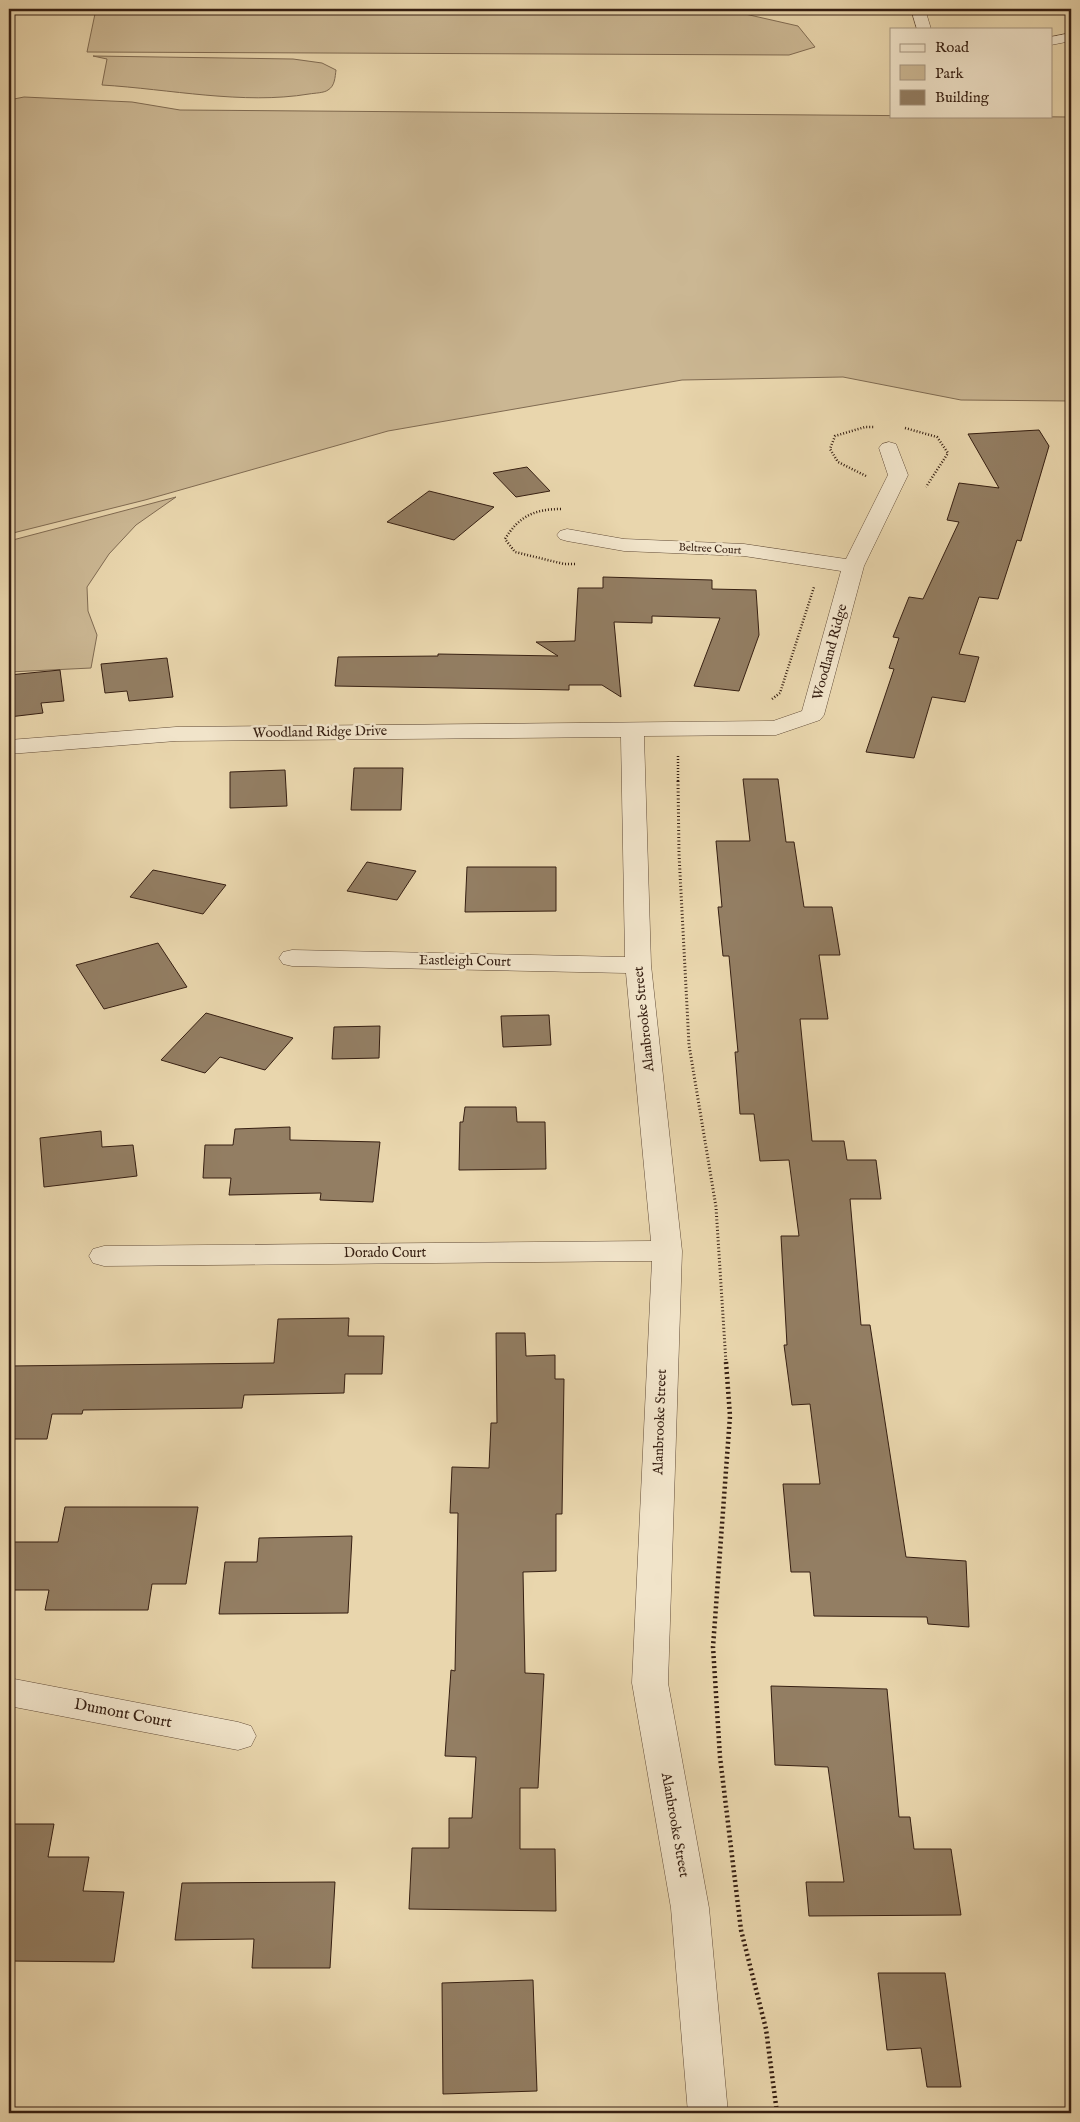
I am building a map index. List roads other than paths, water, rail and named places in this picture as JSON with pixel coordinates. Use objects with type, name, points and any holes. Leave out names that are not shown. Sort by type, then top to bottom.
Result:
[{"type":"street","points":[[918,9],[924,28]]},
{"type":"street","points":[[1052,41],[1071,37]]},
{"type":"street","name":"Woodland Ridge","points":[[632,728],[776,728],[812,715],[854,566],[898,475],[889,448]]},
{"type":"street","name":"Beltree Court","points":[[567,535],[624,545],[744,550],[854,566]]},
{"type":"street","name":"Woodland Ridge Drive","points":[[9,747],[176,734],[632,728]]},
{"type":"street","name":"Alanbrooke Street","points":[[632,728],[638,965],[667,1251],[650,1683],[690,1908],[708,2113]]},
{"type":"street","name":"Eastleigh Court","points":[[292,958],[638,965]]},
{"type":"street","name":"Dorado Court","points":[[104,1256],[667,1251]]},
{"type":"street","name":"Dumont Court","points":[[9,1692],[238,1736]]}]
